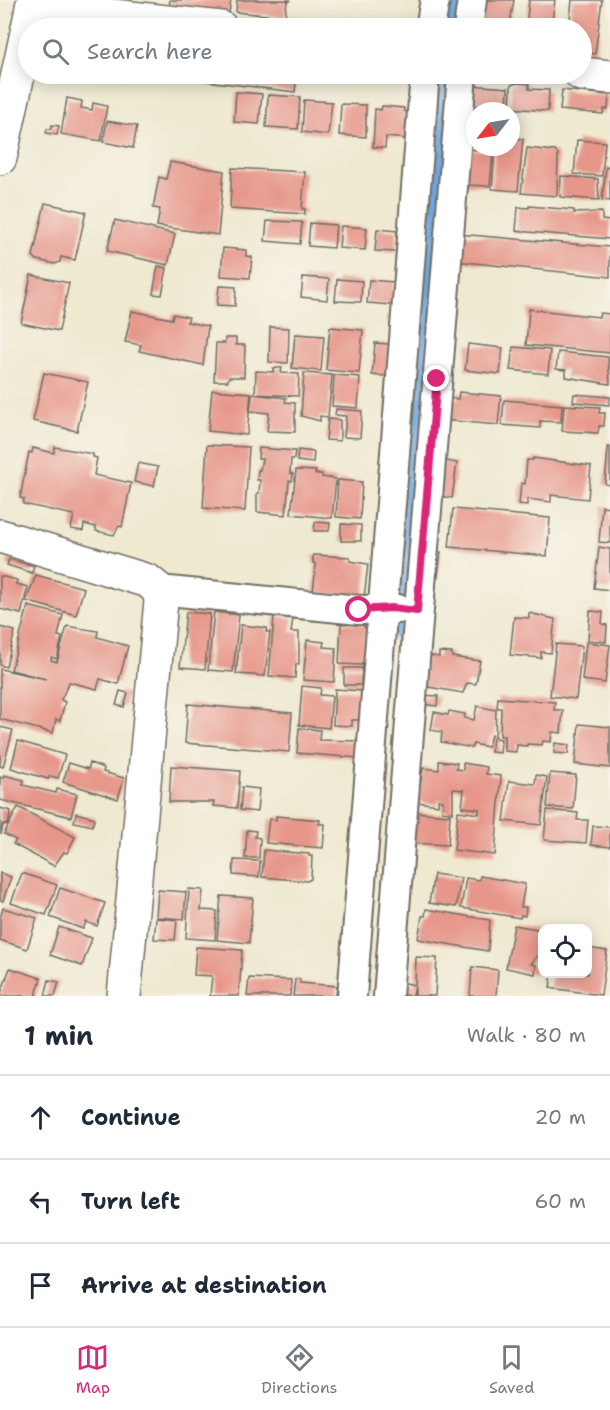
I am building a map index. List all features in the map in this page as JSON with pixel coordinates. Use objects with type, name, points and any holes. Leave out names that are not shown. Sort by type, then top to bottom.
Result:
[{"type":"street","points":[[432,18],[435,0]]},
{"type":"street","points":[[469,18],[472,0]]},
{"type":"street","points":[[33,4],[143,18]]},
{"type":"street","points":[[0,158],[18,74]]},
{"type":"street","points":[[592,75],[610,77]]},
{"type":"street","points":[[388,996],[400,610],[425,84]]},
{"type":"street","points":[[352,996],[400,610],[461,84]]},
{"type":"street","points":[[0,536],[148,581],[159,590],[400,610]]},
{"type":"street","points":[[124,996],[161,601],[159,590]]},
{"type":"building","points":[[170,0],[231,0],[229,13],[169,6]]},
{"type":"building","points":[[237,0],[291,0],[287,2],[285,17],[236,12]]},
{"type":"building","points":[[486,0],[514,0],[511,18],[483,18]]},
{"type":"building","points":[[529,0],[555,0],[552,18],[527,18]]},
{"type":"building","points":[[572,0],[602,0],[595,54],[592,54],[592,18],[570,18]]},
{"type":"building","points":[[229,84],[296,84],[295,92]]},
{"type":"building","points":[[514,84],[529,84],[529,89],[549,90],[548,111],[520,109],[520,102],[510,102],[511,85]]},
{"type":"building","points":[[470,85],[508,88],[507,102],[468,102]]},
{"type":"building","points":[[562,90],[609,95],[608,109],[604,109],[603,114],[560,110]]},
{"type":"building","points":[[236,92],[262,94],[259,124],[234,122]]},
{"type":"building","points":[[268,95],[300,97],[298,129],[266,127]]},
{"type":"building","points":[[67,98],[82,101],[81,108],[92,110],[93,103],[107,106],[101,141],[61,134]]},
{"type":"building","points":[[304,100],[332,102],[328,135],[302,132]]},
{"type":"building","points":[[341,104],[366,105],[366,137],[339,135]]},
{"type":"building","points":[[382,106],[404,108],[404,111],[408,112],[407,139],[386,137],[385,148],[373,147],[375,109],[381,110]]},
{"type":"building","points":[[107,121],[137,126],[133,148],[103,142]]},
{"type":"building","points":[[52,125],[59,126],[57,135],[46,133]]},
{"type":"building","points":[[520,139],[523,139],[518,191],[492,189],[494,156],[520,156]]},
{"type":"building","points":[[577,140],[605,142],[602,176],[574,174]]},
{"type":"building","points":[[527,148],[555,151],[558,154],[557,196],[521,193]]},
{"type":"building","points":[[465,149],[466,156],[493,156],[490,186],[465,185]]},
{"type":"building","points":[[170,162],[224,171],[218,235],[157,226],[160,209],[153,208],[159,177],[166,179]]},
{"type":"building","points":[[606,167],[610,168],[610,201],[602,200]]},
{"type":"building","points":[[232,168],[305,172],[302,209],[305,209],[305,214],[230,209]]},
{"type":"building","points":[[561,176],[598,179],[599,200],[560,197]]},
{"type":"building","points":[[45,203],[86,212],[75,260],[61,257],[60,262],[55,264],[37,260],[33,256]]},
{"type":"building","points":[[529,206],[574,210],[574,213],[602,212],[602,220],[610,221],[610,239],[516,231],[518,207],[529,208]]},
{"type":"building","points":[[115,220],[175,234],[168,265],[107,251]]},
{"type":"building","points":[[267,221],[302,222],[300,244],[265,241]]},
{"type":"building","points":[[310,223],[336,225],[334,248],[308,246]]},
{"type":"building","points":[[341,226],[367,228],[365,250],[339,248]]},
{"type":"building","points":[[377,229],[397,231],[396,252],[375,251]]},
{"type":"building","points":[[458,234],[610,247],[610,277],[455,261]]},
{"type":"building","points":[[223,248],[246,250],[246,256],[252,257],[250,278],[221,276]]},
{"type":"building","points":[[158,266],[167,268],[162,295],[153,294]]},
{"type":"building","points":[[31,275],[69,283],[59,331],[21,323]]},
{"type":"building","points":[[303,277],[329,279],[327,300],[301,297]]},
{"type":"building","points":[[337,279],[362,281],[361,302],[335,301]]},
{"type":"building","points":[[369,280],[394,282],[392,305],[367,303]]},
{"type":"building","points":[[219,286],[236,287],[235,306],[217,305]]},
{"type":"building","points":[[529,309],[599,317],[600,313],[610,314],[610,353],[526,345]]},
{"type":"building","points":[[132,311],[172,319],[173,314],[189,317],[187,322],[208,326],[203,365],[139,351],[141,345],[125,342]]},
{"type":"building","points":[[270,327],[289,328],[288,363],[269,362]]},
{"type":"building","points":[[330,327],[363,330],[359,373],[326,370]]},
{"type":"building","points":[[295,334],[324,336],[321,371],[292,368]]},
{"type":"building","points":[[225,338],[236,338],[236,345],[245,345],[244,377],[229,377],[228,381],[214,381],[216,343],[225,343]]},
{"type":"building","points":[[375,343],[390,344],[387,376],[372,375]]},
{"type":"building","points":[[468,344],[503,348],[500,374],[465,370]]},
{"type":"building","points":[[513,347],[550,350],[548,374],[510,370]]},
{"type":"building","points":[[558,352],[608,357],[610,384],[566,377],[566,370],[556,369]]},
{"type":"building","points":[[273,368],[282,368],[281,373],[299,374],[298,396],[255,394],[256,371],[273,372]]},
{"type":"building","points":[[44,373],[88,382],[77,431],[33,421]]},
{"type":"building","points":[[304,373],[332,375],[328,417],[320,416],[320,421],[301,416]]},
{"type":"building","points":[[334,375],[360,377],[358,408],[332,406]]},
{"type":"building","points":[[212,390],[251,393],[247,435],[208,431]]},
{"type":"building","points":[[459,392],[501,396],[498,425],[442,420],[445,398],[458,399]]},
{"type":"building","points":[[252,394],[286,398],[285,402],[295,403],[295,432],[267,431],[269,413],[250,411]]},
{"type":"building","points":[[574,394],[610,397],[609,405],[573,402]]},
{"type":"building","points":[[504,400],[562,405],[561,422],[540,421],[540,428],[502,425]]},
{"type":"building","points":[[564,405],[600,407],[599,413],[605,413],[604,426],[599,426],[598,433],[562,431]]},
{"type":"building","points":[[336,409],[362,411],[360,438],[344,437],[346,416],[335,415]]},
{"type":"building","points":[[328,419],[340,420],[340,441],[326,440]]},
{"type":"building","points":[[207,445],[249,447],[245,511],[203,508]]},
{"type":"building","points":[[55,447],[93,454],[93,457],[97,458],[94,475],[131,483],[122,527],[119,526],[114,535],[96,531],[96,527],[84,524],[83,531],[71,529],[74,515],[23,504],[24,499],[20,498],[29,452],[32,453],[33,448],[54,453]]},
{"type":"building","points":[[608,447],[610,447],[610,485],[605,484]]},
{"type":"building","points":[[259,448],[295,451],[294,459],[291,459],[290,473],[293,474],[292,481],[289,481],[286,515],[257,512],[260,480],[257,480],[262,459],[258,459]]},
{"type":"building","points":[[298,450],[314,452],[313,463],[297,461]]},
{"type":"building","points":[[533,458],[591,466],[588,499],[551,495],[551,502],[527,499],[527,505],[519,504],[521,483],[525,484],[527,460],[533,460]]},
{"type":"building","points":[[442,460],[457,463],[452,498],[437,496]]},
{"type":"building","points":[[138,463],[158,467],[154,486],[134,482]]},
{"type":"building","points":[[296,470],[316,471],[315,474],[322,474],[322,477],[336,479],[332,518],[291,514]]},
{"type":"building","points":[[338,480],[362,482],[360,519],[336,517]]},
{"type":"building","points":[[602,506],[610,507],[610,543],[599,542]]},
{"type":"building","points":[[453,509],[550,518],[547,556],[449,547]]},
{"type":"building","points":[[315,522],[330,523],[329,531],[314,531]]},
{"type":"building","points":[[341,524],[361,525],[361,541],[341,541]]},
{"type":"building","points":[[599,547],[610,549],[610,590],[594,588]]},
{"type":"building","points":[[433,552],[441,552],[438,577],[430,576]]},
{"type":"building","points":[[313,555],[350,557],[350,561],[368,564],[364,598],[313,592],[316,564],[313,563]]},
{"type":"building","points":[[9,559],[34,566],[32,573],[7,565]]},
{"type":"building","points":[[36,575],[84,588],[76,615],[26,601]]},
{"type":"building","points":[[0,576],[17,580],[16,584],[28,587],[21,614],[0,609]]},
{"type":"building","points":[[28,606],[63,615],[58,636],[62,637],[57,659],[51,657],[51,660],[57,662],[67,626],[98,631],[97,637],[128,646],[118,684],[100,679],[97,689],[69,682],[61,700],[65,702],[60,721],[56,719],[53,733],[0,719],[0,669],[46,679],[11,670]]},
{"type":"building","points":[[590,611],[603,612],[602,624],[607,625],[606,642],[588,640]]},
{"type":"building","points":[[186,612],[210,614],[205,669],[180,667]]},
{"type":"building","points":[[214,612],[239,615],[233,672],[208,670]]},
{"type":"building","points":[[529,613],[555,619],[551,653],[541,652],[541,658],[510,655],[514,617],[529,618]]},
{"type":"building","points":[[274,616],[293,618],[291,632],[299,632],[299,664],[296,664],[295,678],[269,676]]},
{"type":"building","points":[[341,623],[362,624],[367,631],[365,660],[361,665],[339,664]]},
{"type":"building","points":[[241,625],[267,628],[266,632],[270,632],[265,676],[236,674]]},
{"type":"building","points":[[0,627],[15,631],[6,667],[0,665]]},
{"type":"building","points":[[307,640],[324,642],[323,647],[336,648],[334,682],[303,680]]},
{"type":"building","points":[[586,642],[610,645],[605,683],[582,680]]},
{"type":"building","points":[[556,644],[582,646],[576,699],[550,696]]},
{"type":"building","points":[[439,652],[452,653],[452,657],[480,661],[476,684],[467,683],[463,693],[422,686],[426,655],[439,657]]},
{"type":"building","points":[[344,668],[362,668],[361,685],[344,685]]},
{"type":"building","points":[[302,686],[321,688],[320,695],[332,696],[329,728],[299,725]]},
{"type":"building","points":[[335,689],[362,691],[360,720],[352,720],[352,726],[333,725]]},
{"type":"building","points":[[120,691],[128,693],[124,707],[116,705]]},
{"type":"building","points":[[420,695],[438,696],[437,706],[419,704]]},
{"type":"building","points":[[498,698],[555,702],[554,710],[563,710],[561,733],[552,732],[551,742],[543,741],[542,745],[517,745],[516,752],[504,751],[504,736],[500,736],[501,708],[497,708]]},
{"type":"building","points":[[188,704],[292,713],[289,752],[185,743]]},
{"type":"building","points":[[477,706],[496,710],[495,736],[491,735],[488,747],[473,744],[472,748],[441,742],[442,732],[431,730],[434,712],[448,715],[449,711],[465,714],[464,718],[474,720]]},
{"type":"building","points":[[579,724],[610,727],[610,768],[575,764]]},
{"type":"building","points":[[0,727],[13,730],[3,767],[0,766]]},
{"type":"building","points":[[299,728],[320,730],[319,740],[359,741],[358,758],[297,753]]},
{"type":"building","points":[[493,738],[501,739],[500,753],[491,752]]},
{"type":"building","points":[[18,741],[65,755],[58,778],[50,776],[48,779],[11,768]]},
{"type":"building","points":[[555,743],[569,745],[568,754],[554,753]]},
{"type":"building","points":[[439,761],[457,763],[456,769],[463,770],[463,763],[487,767],[486,774],[501,776],[495,855],[454,850],[458,811],[479,814],[479,809],[462,807],[464,790],[453,789],[453,813],[442,811],[443,801],[438,800],[438,805],[417,802],[423,768],[439,770]]},
{"type":"building","points":[[69,763],[88,769],[90,763],[104,768],[103,772],[124,778],[118,799],[63,782]]},
{"type":"building","points":[[171,766],[240,771],[237,808],[213,806],[214,802],[169,802]]},
{"type":"building","points":[[550,773],[576,775],[573,809],[547,807]]},
{"type":"building","points":[[4,775],[24,780],[23,785],[56,793],[57,789],[77,794],[71,817],[0,800],[0,777],[3,778]]},
{"type":"building","points":[[536,775],[547,777],[541,825],[504,821],[509,781],[535,784]]},
{"type":"building","points":[[242,787],[259,789],[257,812],[240,810]]},
{"type":"building","points":[[18,807],[75,837],[67,853],[64,852],[54,866],[13,844],[16,840],[4,834]]},
{"type":"building","points":[[0,808],[11,811],[8,825],[3,824],[1,835]]},
{"type":"building","points":[[547,810],[578,813],[577,820],[588,820],[586,843],[544,840]]},
{"type":"building","points":[[412,812],[450,815],[448,845],[410,843]]},
{"type":"building","points":[[76,813],[95,818],[92,826],[74,822]]},
{"type":"building","points":[[276,816],[320,820],[319,824],[325,824],[323,848],[266,843],[269,819],[276,820]]},
{"type":"building","points":[[593,826],[610,827],[610,847],[591,845]]},
{"type":"building","points":[[247,830],[256,831],[255,837],[260,838],[259,858],[245,858]]},
{"type":"building","points":[[264,850],[309,854],[312,856],[311,879],[307,881],[262,877]]},
{"type":"building","points":[[234,860],[260,861],[259,877],[233,875]]},
{"type":"building","points":[[0,873],[11,877],[3,901],[0,900]]},
{"type":"building","points":[[22,873],[57,885],[46,915],[11,903]]},
{"type":"building","points":[[434,874],[461,878],[456,907],[429,903]]},
{"type":"building","points":[[480,876],[525,884],[521,907],[526,907],[525,916],[521,915],[520,918],[461,908],[466,878],[479,880]]},
{"type":"building","points":[[60,888],[105,903],[97,926],[86,922],[83,929],[50,917]]},
{"type":"building","points":[[189,889],[203,890],[201,910],[217,911],[215,940],[186,938]]},
{"type":"building","points":[[158,890],[186,892],[184,919],[156,917]]},
{"type":"building","points":[[221,896],[253,898],[249,943],[217,940]]},
{"type":"building","points":[[3,908],[37,918],[27,949],[0,940],[0,918]]},
{"type":"building","points":[[426,909],[490,920],[488,951],[418,939],[422,916],[425,916]]},
{"type":"building","points":[[156,918],[177,920],[175,940],[154,939]]},
{"type":"building","points":[[514,925],[538,929],[538,956],[531,964],[536,965],[535,974],[506,968]]},
{"type":"building","points":[[59,927],[92,938],[82,966],[50,955]]},
{"type":"building","points":[[196,947],[242,950],[239,996],[210,996],[212,976],[194,975]]},
{"type":"building","points":[[592,949],[607,951],[601,995],[550,988],[551,978],[592,978]]},
{"type":"building","points":[[416,957],[437,958],[435,996],[415,996]]},
{"type":"building","points":[[472,967],[498,970],[496,996],[470,996]]},
{"type":"building","points":[[10,968],[41,978],[36,996],[0,996]]},
{"type":"building","points":[[249,978],[291,980],[290,996],[247,996]]},
{"type":"building","points":[[295,979],[300,979],[300,983],[337,986],[336,996],[293,996]]},
{"type":"building","points":[[49,980],[59,982],[55,996],[45,996]]},
{"type":"building","points":[[400,982],[415,985],[413,996],[397,994]]},
{"type":"waterway","points":[[452,18],[455,0]]},
{"type":"waterway","points":[[404,631],[408,540],[445,84]]},
{"type":"route","points":[[359,610],[392,608],[417,611],[437,379]]}]
